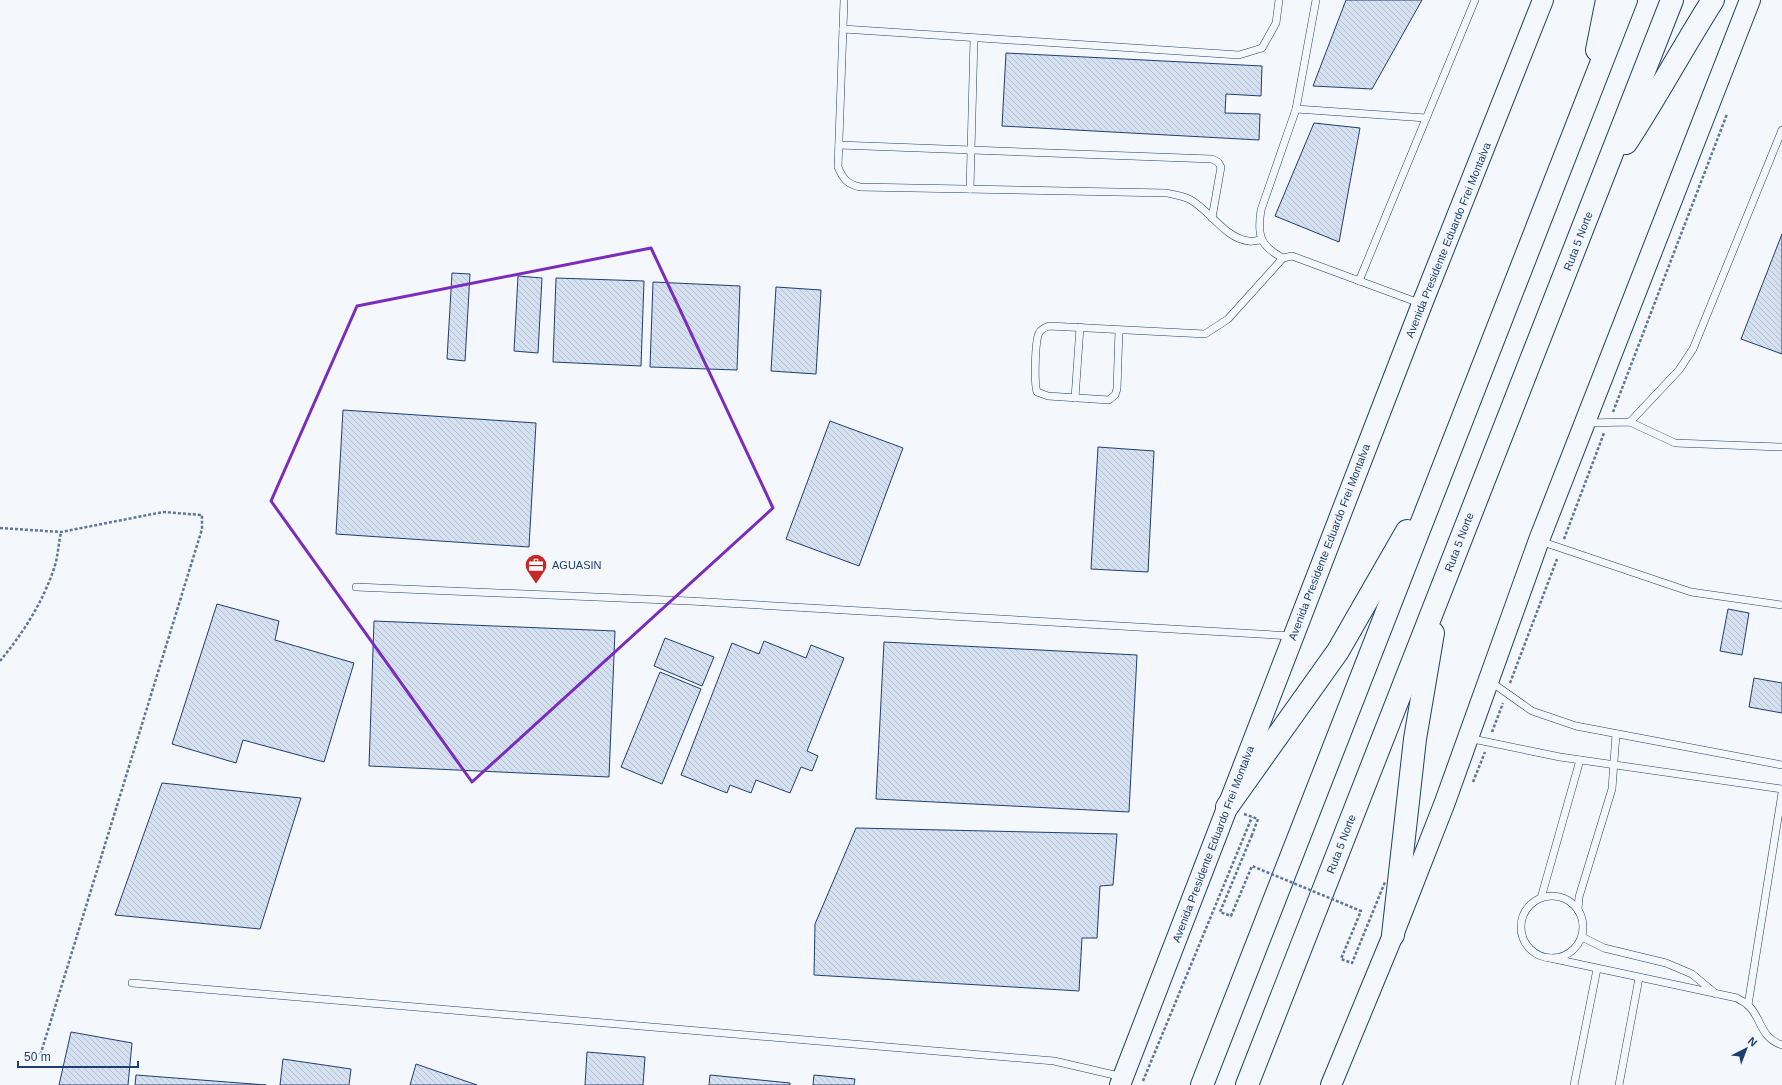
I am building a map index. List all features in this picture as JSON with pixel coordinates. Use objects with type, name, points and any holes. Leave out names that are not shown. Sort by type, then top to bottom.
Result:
[{"type":"highway","points":[[1590,92],[1600,31],[1607,0]]},
{"type":"highway","points":[[1202,1085],[1626,0]]},
{"type":"highway","name":"Ruta 5 Norte","points":[[1247,1085],[1672,0]]},
{"type":"highway","points":[[1603,175],[1642,119],[1689,37],[1713,0]]},
{"type":"highway","points":[[1227,807],[1338,651],[1440,475]]},
{"type":"highway","points":[[1393,935],[1416,739],[1441,588]]},
{"type":"street","name":"Avenida Presidente Eduardo Frei Montalva","points":[[1121,1081],[1292,636],[1422,304],[1544,0]]},
{"type":"street","points":[[1331,1085],[1393,935],[1468,738],[1539,540],[1750,0]]},
{"type":"lane","points":[[844,0],[838,167],[842,178],[851,185],[860,187],[1167,193],[1190,199],[1203,208],[1212,218],[1238,238],[1249,241],[1261,240]]},
{"type":"lane","points":[[844,29],[1239,55],[1262,48],[1276,23],[1279,0]]},
{"type":"lane","points":[[1283,258],[1269,251],[1261,240],[1258,226],[1261,210],[1296,109],[1316,0]]},
{"type":"lane","points":[[1359,281],[1475,0]]},
{"type":"lane","points":[[970,189],[974,38]]},
{"type":"lane","points":[[1296,109],[1426,118]]},
{"type":"lane","points":[[1630,422],[1679,370],[1693,349],[1782,130]]},
{"type":"lane","points":[[839,145],[1212,159],[1218,162],[1220,167],[1212,218]]},
{"type":"lane","points":[[1119,330],[1117,389],[1115,395],[1109,400],[1048,396],[1037,392],[1035,385],[1037,346],[1039,333],[1043,328],[1050,326],[1080,327],[1205,334],[1228,319],[1283,258],[1292,256],[1422,304]]},
{"type":"lane","points":[[1075,398],[1080,327]]},
{"type":"lane","points":[[1584,423],[1630,422],[1675,443],[1782,447]]},
{"type":"lane","points":[[1539,540],[1692,592],[1782,605]]},
{"type":"lane","points":[[356,587],[698,601],[1292,636]]},
{"type":"lane","points":[[1489,681],[1532,712],[1576,726],[1782,765]]},
{"type":"lane","points":[[1578,910],[1579,897],[1612,789],[1616,734]]},
{"type":"lane","points":[[1468,738],[1614,766],[1782,789]]},
{"type":"lane","points":[[1541,898],[1580,760]]},
{"type":"lane","points":[[1748,1005],[1782,793]]},
{"type":"lane","points":[[1550,958],[1563,956],[1575,949],[1582,937],[1583,923],[1578,910],[1568,900],[1555,896],[1541,898],[1530,905],[1522,917],[1521,931],[1526,944],[1536,954],[1550,958],[1597,969],[1737,998],[1748,1005],[1755,1014],[1760,1027],[1767,1035],[1782,1045]]},
{"type":"lane","points":[[1582,937],[1604,948],[1666,963],[1692,974],[1718,995]]},
{"type":"lane","points":[[1574,1085],[1597,969]]},
{"type":"lane","points":[[1618,1085],[1639,978]]},
{"type":"lane","points":[[132,983],[1054,1061],[1121,1081]]},
{"type":"path","points":[[0,528],[61,532],[163,512],[202,515],[202,529],[40,1056]]},
{"type":"path","points":[[0,661],[18,639],[44,593],[56,562],[61,532]]},
{"type":"path","points":[[1227,807],[1258,819],[1220,912],[1231,916],[1252,866],[1361,911],[1341,959],[1352,963],[1385,882]]},
{"type":"path","points":[[1141,1085],[1252,817]]},
{"type":"highlighted area","points":[[651,248],[773,508],[472,782],[271,501],[357,306]]},
{"type":"building","points":[[1346,0],[1422,0],[1372,89],[1313,86]]},
{"type":"building","points":[[1006,53],[1262,66],[1261,96],[1226,94],[1225,113],[1260,114],[1259,140],[1002,126]]},
{"type":"building","points":[[1314,123],[1360,128],[1339,242],[1275,216]]},
{"type":"building","points":[[1782,234],[1782,354],[1741,339]]},
{"type":"building","points":[[452,273],[470,274],[465,361],[447,359]]},
{"type":"building","points":[[518,276],[542,278],[538,353],[514,351]]},
{"type":"building","points":[[556,278],[644,281],[641,366],[553,362]]},
{"type":"building","points":[[653,282],[740,286],[737,370],[650,367]]},
{"type":"building","points":[[776,287],[821,290],[816,374],[771,371]]},
{"type":"building","points":[[343,410],[536,423],[529,547],[336,534]]},
{"type":"building","points":[[830,421],[903,448],[859,566],[786,539]]},
{"type":"building","points":[[1098,447],[1154,451],[1148,572],[1091,569]]},
{"type":"building","points":[[217,604],[279,621],[275,640],[354,663],[324,762],[243,740],[236,763],[172,744]]},
{"type":"building","points":[[1728,609],[1749,613],[1742,655],[1720,651]]},
{"type":"building","points":[[374,621],[615,631],[609,777],[369,766]]},
{"type":"building","points":[[665,638],[714,657],[702,686],[654,666]]},
{"type":"building","points":[[764,641],[806,658],[811,645],[844,658],[807,751],[818,756],[812,771],[801,767],[790,793],[756,780],[751,793],[730,785],[727,793],[681,775],[732,643],[759,654]]},
{"type":"building","points":[[884,642],[1137,655],[1129,812],[876,799]]},
{"type":"building","points":[[660,672],[701,689],[662,784],[621,767]]},
{"type":"building","points":[[1754,678],[1782,683],[1782,713],[1749,707]]},
{"type":"building","points":[[162,783],[301,798],[260,929],[115,915]]},
{"type":"building","points":[[856,828],[1117,834],[1113,885],[1100,886],[1097,938],[1082,938],[1079,991],[814,975],[815,924]]},
{"type":"building","points":[[71,1032],[132,1043],[128,1085],[59,1085]]},
{"type":"building","points":[[587,1052],[645,1057],[643,1085],[585,1085]]},
{"type":"building","points":[[283,1059],[351,1069],[349,1085],[280,1085]]},
{"type":"building","points":[[416,1064],[477,1085],[410,1085]]},
{"type":"building","points":[[136,1075],[266,1085],[135,1085]]},
{"type":"building","points":[[710,1075],[790,1083],[790,1085],[709,1085]]},
{"type":"building","points":[[814,1075],[855,1079],[854,1085],[813,1085]]},
{"type":"place","name":"AGUASIN","points":[[536,584]]}]
